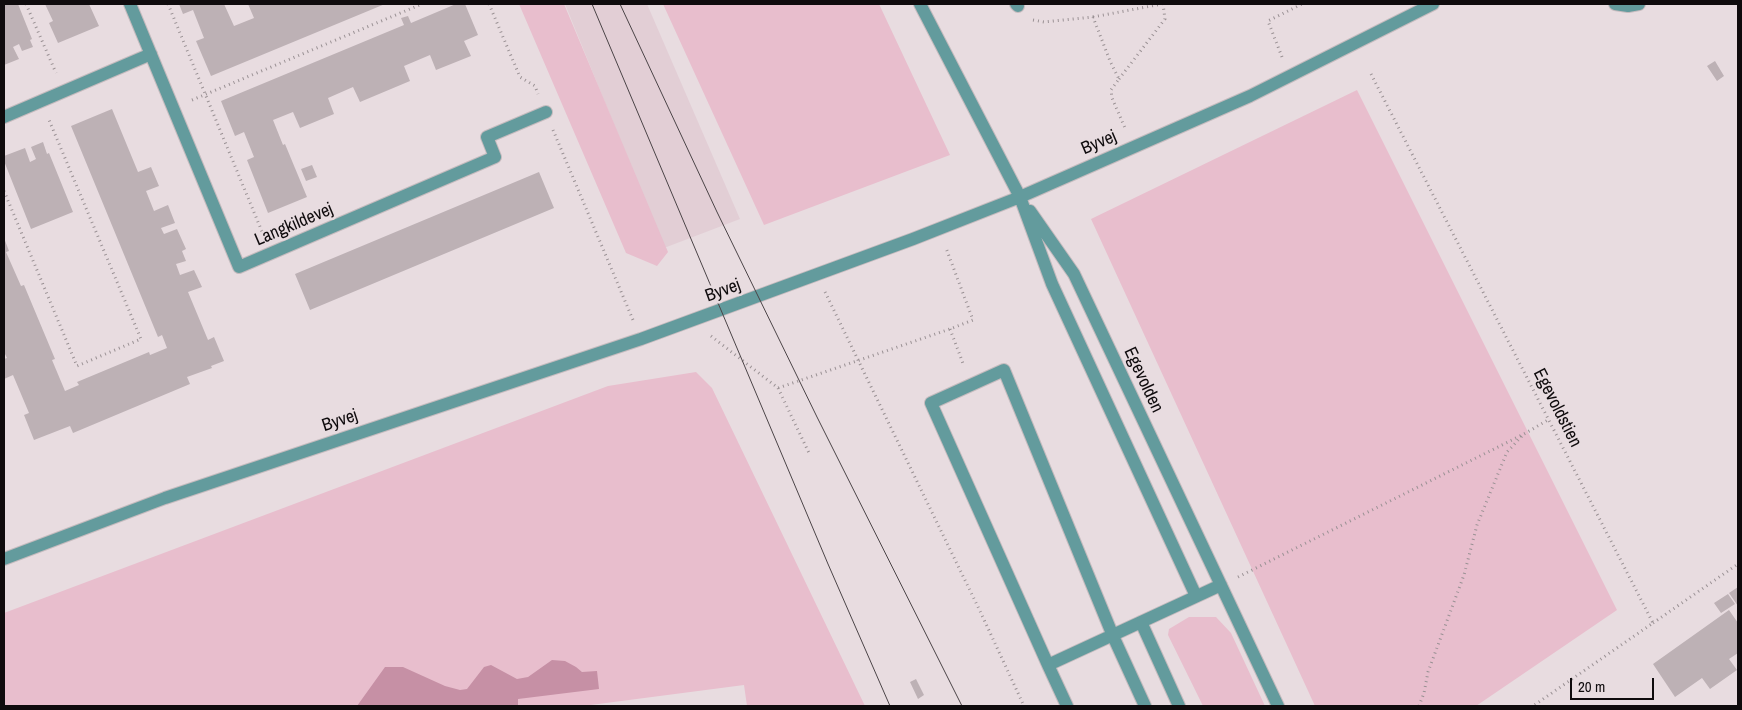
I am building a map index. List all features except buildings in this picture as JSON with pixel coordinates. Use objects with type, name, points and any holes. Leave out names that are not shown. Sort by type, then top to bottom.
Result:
[{"type":"street","name":"Langkildevej","points":[[130,4],[239,267],[495,157],[487,136],[546,112]]},
{"type":"street","name":"Egevolden","points":[[920,4],[1020,197],[1052,284],[1196,596]]},
{"type":"street","name":"Byvej","points":[[4,560],[165,498],[641,339],[817,276],[939,229],[1020,197],[1250,96],[1433,4]]},
{"type":"street","points":[[1615,4],[1628,6],[1639,4]]},
{"type":"street","points":[[4,117],[151,54]]},
{"type":"street","name":"Egevolden","points":[[1020,197],[1074,274],[1278,706]]},
{"type":"street","points":[[1067,706],[931,403],[1004,370],[1113,636],[1145,706]]},
{"type":"street","points":[[1048,665],[1221,585]]},
{"type":"street","points":[[1141,622],[1179,706]]},
{"type":"path","points":[[26,4],[64,92]]},
{"type":"path","points":[[168,4],[271,254]]},
{"type":"path","points":[[173,107],[422,4]]},
{"type":"path","points":[[489,4],[520,77],[535,86],[641,339]]},
{"type":"path","points":[[1017,5],[1024,14],[1034,20],[1044,22],[1093,17],[1163,4],[1165,19],[1111,90],[1112,98],[1133,147]]},
{"type":"path","points":[[1289,76],[1268,21],[1302,4]]},
{"type":"path","points":[[1093,17],[1119,79]]},
{"type":"path","name":"Egevoldstien","points":[[1371,74],[1653,623]]},
{"type":"path","points":[[4,190],[78,366],[141,339],[41,101]]},
{"type":"path","points":[[778,388],[973,320],[939,229]]},
{"type":"path","points":[[817,276],[980,611],[1024,706]]},
{"type":"path","points":[[692,321],[778,388],[810,453]]},
{"type":"path","points":[[950,329],[971,384]]},
{"type":"path","points":[[1221,585],[1524,434],[1548,420]]},
{"type":"path","points":[[1419,706],[1424,693],[1428,672],[1464,575],[1476,525],[1507,452],[1524,434]]},
{"type":"path","points":[[1533,706],[1738,564]]},
{"type":"shaded area","points":[[519,4],[564,4],[668,252],[657,266],[626,253]]},
{"type":"shaded area","points":[[565,4],[647,4],[740,219],[664,248]]},
{"type":"shaded area","points":[[663,4],[879,4],[950,155],[764,225]]},
{"type":"shaded area","points":[[1357,90],[1617,610],[1476,706],[1315,706],[1091,219]]},
{"type":"shaded area","points":[[696,372],[712,388],[865,706],[747,706],[744,685],[583,706],[4,706],[4,613],[608,386]]},
{"type":"shaded area","points":[[1189,617],[1216,617],[1231,633],[1265,706],[1203,706],[1168,635],[1169,629]]},
{"type":"shaded area","points":[[552,660],[565,661],[582,672],[597,671],[599,689],[518,699],[518,706],[357,706],[385,667],[403,667],[445,686],[460,690],[467,689],[484,667],[491,665],[517,679],[528,677]]},
{"type":"tram line","points":[[592,4],[828,564],[890,706]]},
{"type":"tram line","points":[[620,4],[717,212],[962,706]]}]
